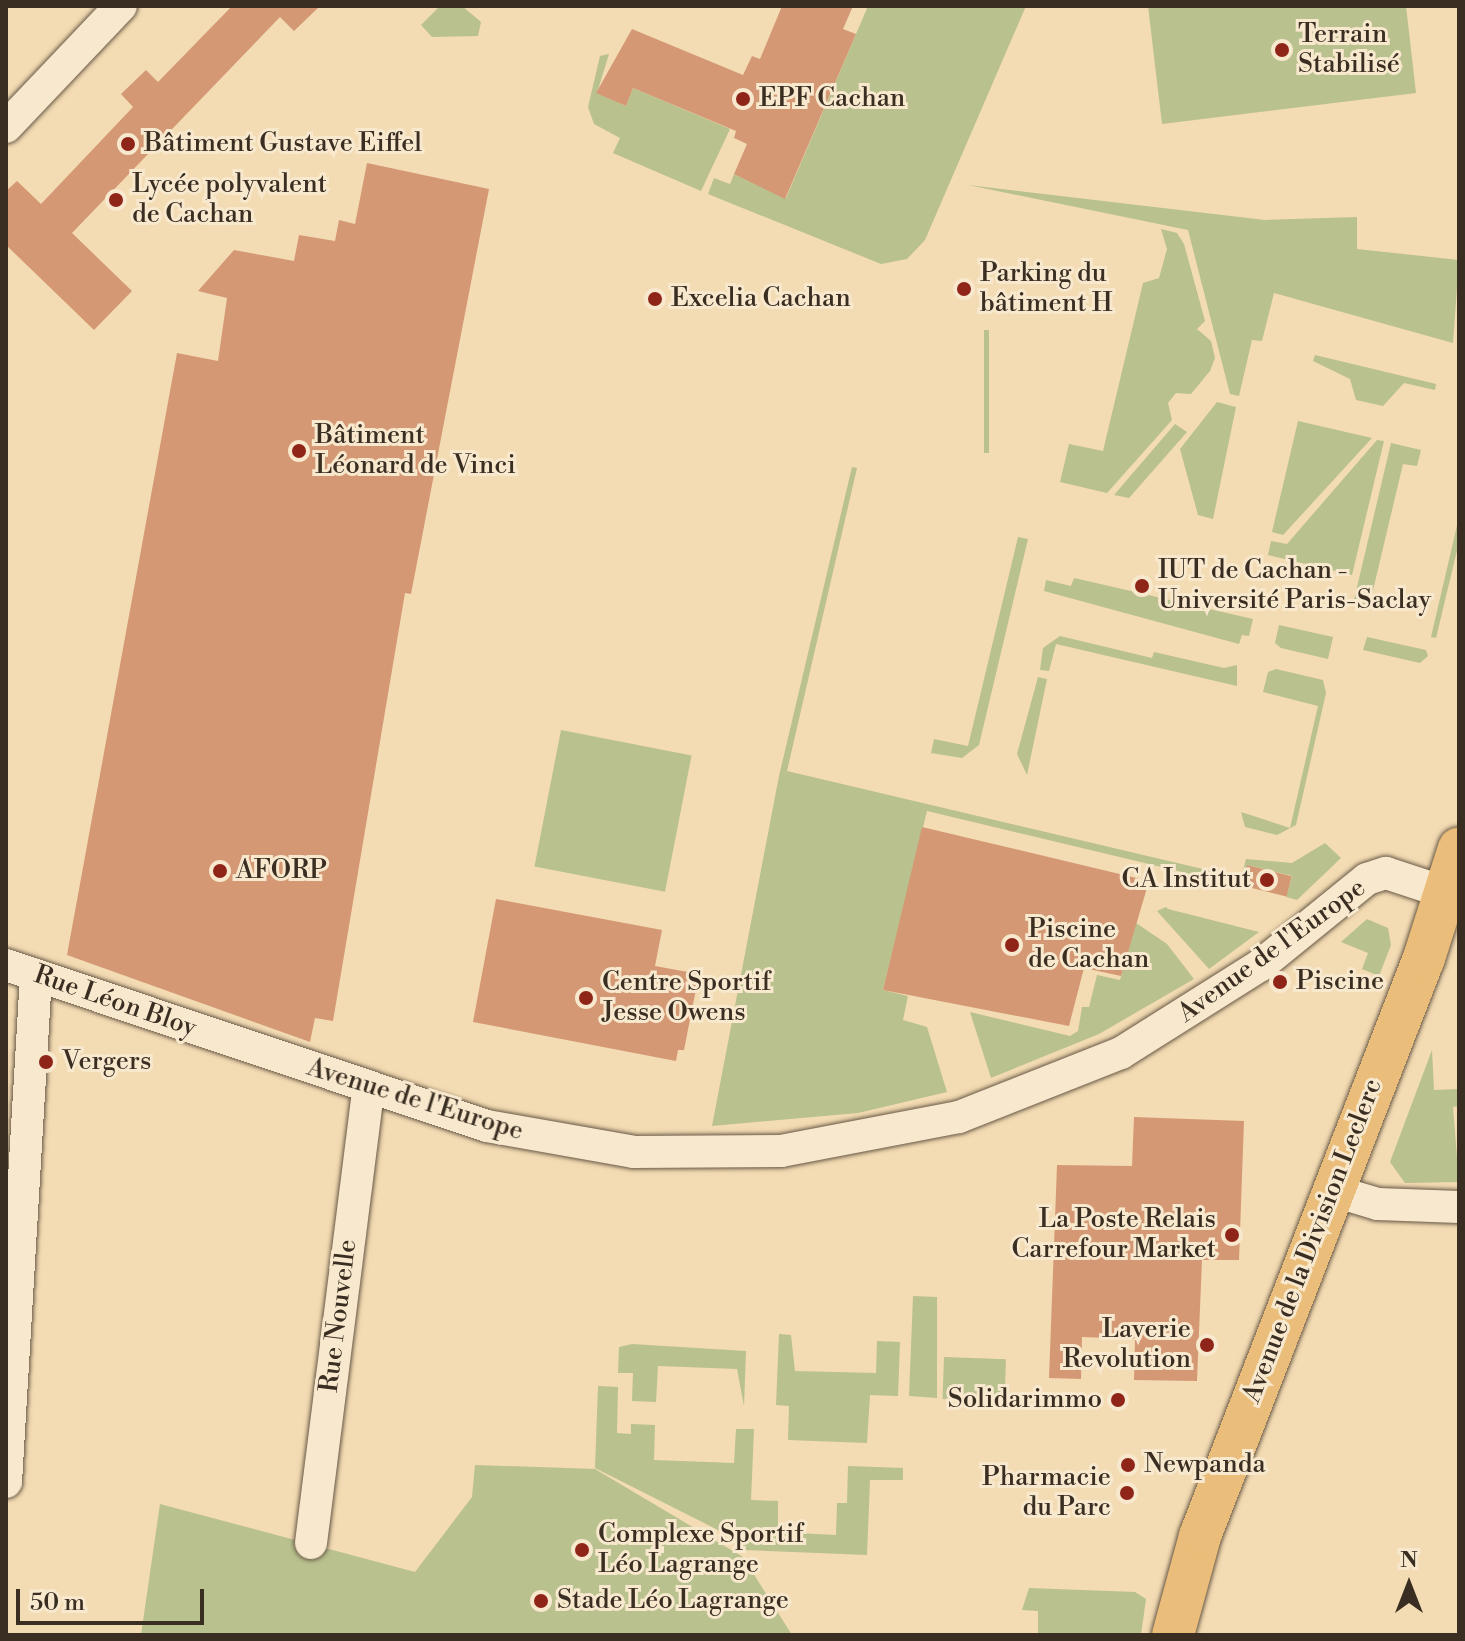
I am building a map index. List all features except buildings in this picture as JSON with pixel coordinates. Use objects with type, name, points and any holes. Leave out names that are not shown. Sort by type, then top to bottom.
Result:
[{"type":"main road","name":"Avenue de la Division Leclerc","points":[[1173,1635],[1200,1536],[1334,1191],[1459,848]]},
{"type":"street","points":[[6,127],[121,6]]},
{"type":"street","name":"Avenue de l'Europe","points":[[224,1039],[487,1126],[622,1151],[711,1155],[852,1141],[959,1117],[1121,1053],[1261,965],[1367,879],[1386,873],[1444,892]]},
{"type":"street","points":[[6,1482],[21,970]]},
{"type":"street","name":"Rue Léon Bloy","points":[[21,970],[224,1039]]},
{"type":"street","name":"Rue Nouvelle","points":[[311,1543],[368,1089]]},
{"type":"street","points":[[1334,1191],[1378,1204],[1459,1207]]},
{"type":"green space","points":[[440,6],[462,6],[481,22],[478,36],[432,37],[421,25]]},
{"type":"green space","points":[[868,6],[1026,6],[925,240],[907,259],[881,264],[708,194],[714,178],[730,184],[734,174],[786,198]]},
{"type":"green space","name":"Terrain Stabilisé","points":[[1148,6],[1406,6],[1416,93],[1162,124]]},
{"type":"green space","points":[[609,54],[597,93],[626,106],[633,88],[730,129],[701,191],[613,153],[620,138],[594,124],[588,107],[600,56]]},
{"type":"green space","points":[[968,185],[1265,220],[1357,217],[1357,249],[1459,260],[1453,343],[1274,293],[1262,341],[1252,340],[1239,396],[1230,394],[1188,230]]},
{"type":"green space","points":[[1161,229],[1177,233],[1184,244],[1205,321],[1197,329],[1211,341],[1215,358],[1210,371],[1191,394],[1176,393],[1168,403],[1172,420],[1107,493],[1060,482],[1069,444],[1103,451],[1143,283],[1159,278],[1167,249]]},
{"type":"green space","points":[[984,330],[989,330],[989,453],[984,453]]},
{"type":"green space","points":[[1315,355],[1436,384],[1435,390],[1404,383],[1383,406],[1356,400],[1350,379],[1313,361]]},
{"type":"green space","points":[[1217,402],[1236,407],[1213,519],[1198,515],[1180,449]]},
{"type":"green space","points":[[1298,421],[1372,438],[1283,535],[1272,532]]},
{"type":"green space","points":[[1175,424],[1187,432],[1129,498],[1114,495]]},
{"type":"green space","points":[[1377,440],[1384,441],[1352,575],[1268,555],[1271,541],[1287,544]]},
{"type":"green space","points":[[1391,443],[1421,450],[1417,466],[1403,464],[1369,607],[1353,604]]},
{"type":"green space","points":[[852,467],[857,468],[787,771],[1241,878],[1246,859],[1292,863],[1325,843],[1341,858],[1297,900],[1286,897],[1292,876],[1247,865],[1241,886],[927,811],[883,990],[908,996],[903,1020],[927,1027],[947,1092],[858,1113],[712,1126],[779,776]]},
{"type":"green space","points":[[1459,517],[1459,542],[1436,638],[1431,637]]},
{"type":"green space","points":[[1018,537],[1028,539],[979,745],[962,758],[931,753],[934,739],[968,746]]},
{"type":"green space","points":[[1074,578],[1253,619],[1249,636],[1242,635],[1239,644],[1044,591],[1046,580],[1071,586]]},
{"type":"green space","points":[[1279,625],[1333,637],[1328,659],[1281,648],[1275,643]]},
{"type":"green space","points":[[1060,636],[1152,658],[1154,652],[1224,668],[1237,665],[1237,686],[1056,644],[1049,671],[1040,670],[1043,648]]},
{"type":"green space","points":[[1367,637],[1426,650],[1428,656],[1420,663],[1363,650]]},
{"type":"green space","points":[[1276,669],[1323,680],[1326,693],[1296,825],[1277,835],[1245,827],[1241,812],[1290,828],[1318,706],[1263,692],[1268,672]]},
{"type":"green space","points":[[1038,677],[1047,679],[1027,775],[1017,754]]},
{"type":"green space","points":[[561,730],[692,755],[665,892],[534,866]]},
{"type":"green space","points":[[1166,907],[1259,932],[1209,969],[1157,911]]},
{"type":"green space","points":[[1367,919],[1388,928],[1391,945],[1379,976],[1362,969],[1368,953],[1341,942]]},
{"type":"green space","points":[[1136,923],[1167,944],[1194,979],[1099,1034],[991,1078],[970,1012],[1070,1036],[1078,1031],[1082,1007],[1089,1007],[1097,975],[1120,980]]},
{"type":"green space","points":[[1432,1050],[1434,1090],[1459,1089],[1459,1106],[1453,1107],[1459,1182],[1405,1183],[1390,1162]]},
{"type":"green space","points":[[913,1296],[937,1297],[937,1398],[909,1396]]},
{"type":"green space","points":[[779,1334],[791,1335],[795,1371],[876,1373],[877,1341],[900,1342],[898,1396],[870,1395],[867,1443],[788,1440],[789,1406],[776,1405]]},
{"type":"green space","points":[[632,1344],[746,1351],[744,1406],[737,1369],[658,1366],[656,1402],[632,1401],[633,1373],[618,1373],[619,1347]]},
{"type":"green space","points":[[944,1357],[1006,1359],[1004,1401],[943,1399]]},
{"type":"green space","points":[[598,1386],[618,1387],[617,1433],[631,1434],[631,1424],[655,1425],[654,1460],[734,1463],[736,1429],[754,1429],[751,1500],[778,1501],[778,1532],[836,1535],[837,1503],[847,1503],[848,1466],[903,1468],[903,1480],[870,1480],[867,1555],[743,1550],[744,1530],[722,1532],[595,1468]]},
{"type":"green space","name":"Complexe Sportif Léo Lagrange","points":[[475,1465],[595,1469],[743,1557],[792,1635],[141,1635],[160,1504],[415,1572],[472,1497]]},
{"type":"green space","points":[[1029,1588],[1135,1592],[1146,1599],[1141,1635],[1038,1635],[1038,1611],[1022,1610]]},
{"type":"place","name":"Terrain Stabilisé","points":[[1282,50]]},
{"type":"place","name":"EPF Cachan","points":[[743,99]]},
{"type":"place","name":"Bâtiment Gustave Eiffel","points":[[128,144]]},
{"type":"place","name":"Lycée polyvalent de Cachan","points":[[116,200]]},
{"type":"place","name":"Parking du bâtiment H","points":[[964,289]]},
{"type":"place","name":"Excelia Cachan","points":[[655,299]]},
{"type":"place","name":"Bâtiment Léonard de Vinci","points":[[299,451]]},
{"type":"place","name":"IUT de Cachan - Université Paris-Saclay","points":[[1142,586]]},
{"type":"place","name":"AFORP","points":[[220,871]]},
{"type":"place","name":"CA Institut","points":[[1267,880]]},
{"type":"place","name":"Piscine de Cachan","points":[[1012,945]]},
{"type":"place","name":"Piscine","points":[[1280,982]]},
{"type":"place","name":"Centre Sportif Jesse Owens","points":[[586,998]]},
{"type":"place","name":"Vergers","points":[[46,1062]]},
{"type":"place","name":"La Poste Relais Carrefour Market","points":[[1232,1235]]},
{"type":"place","name":"Laverie Revolution","points":[[1207,1345]]},
{"type":"place","name":"Solidarimmo","points":[[1118,1400]]},
{"type":"place","name":"Newpanda","points":[[1128,1465]]},
{"type":"place","name":"Pharmacie du Parc","points":[[1127,1493]]},
{"type":"place","name":"Complexe Sportif Léo Lagrange","points":[[582,1550]]},
{"type":"place","name":"Stade Léo Lagrange","points":[[541,1601]]}]
